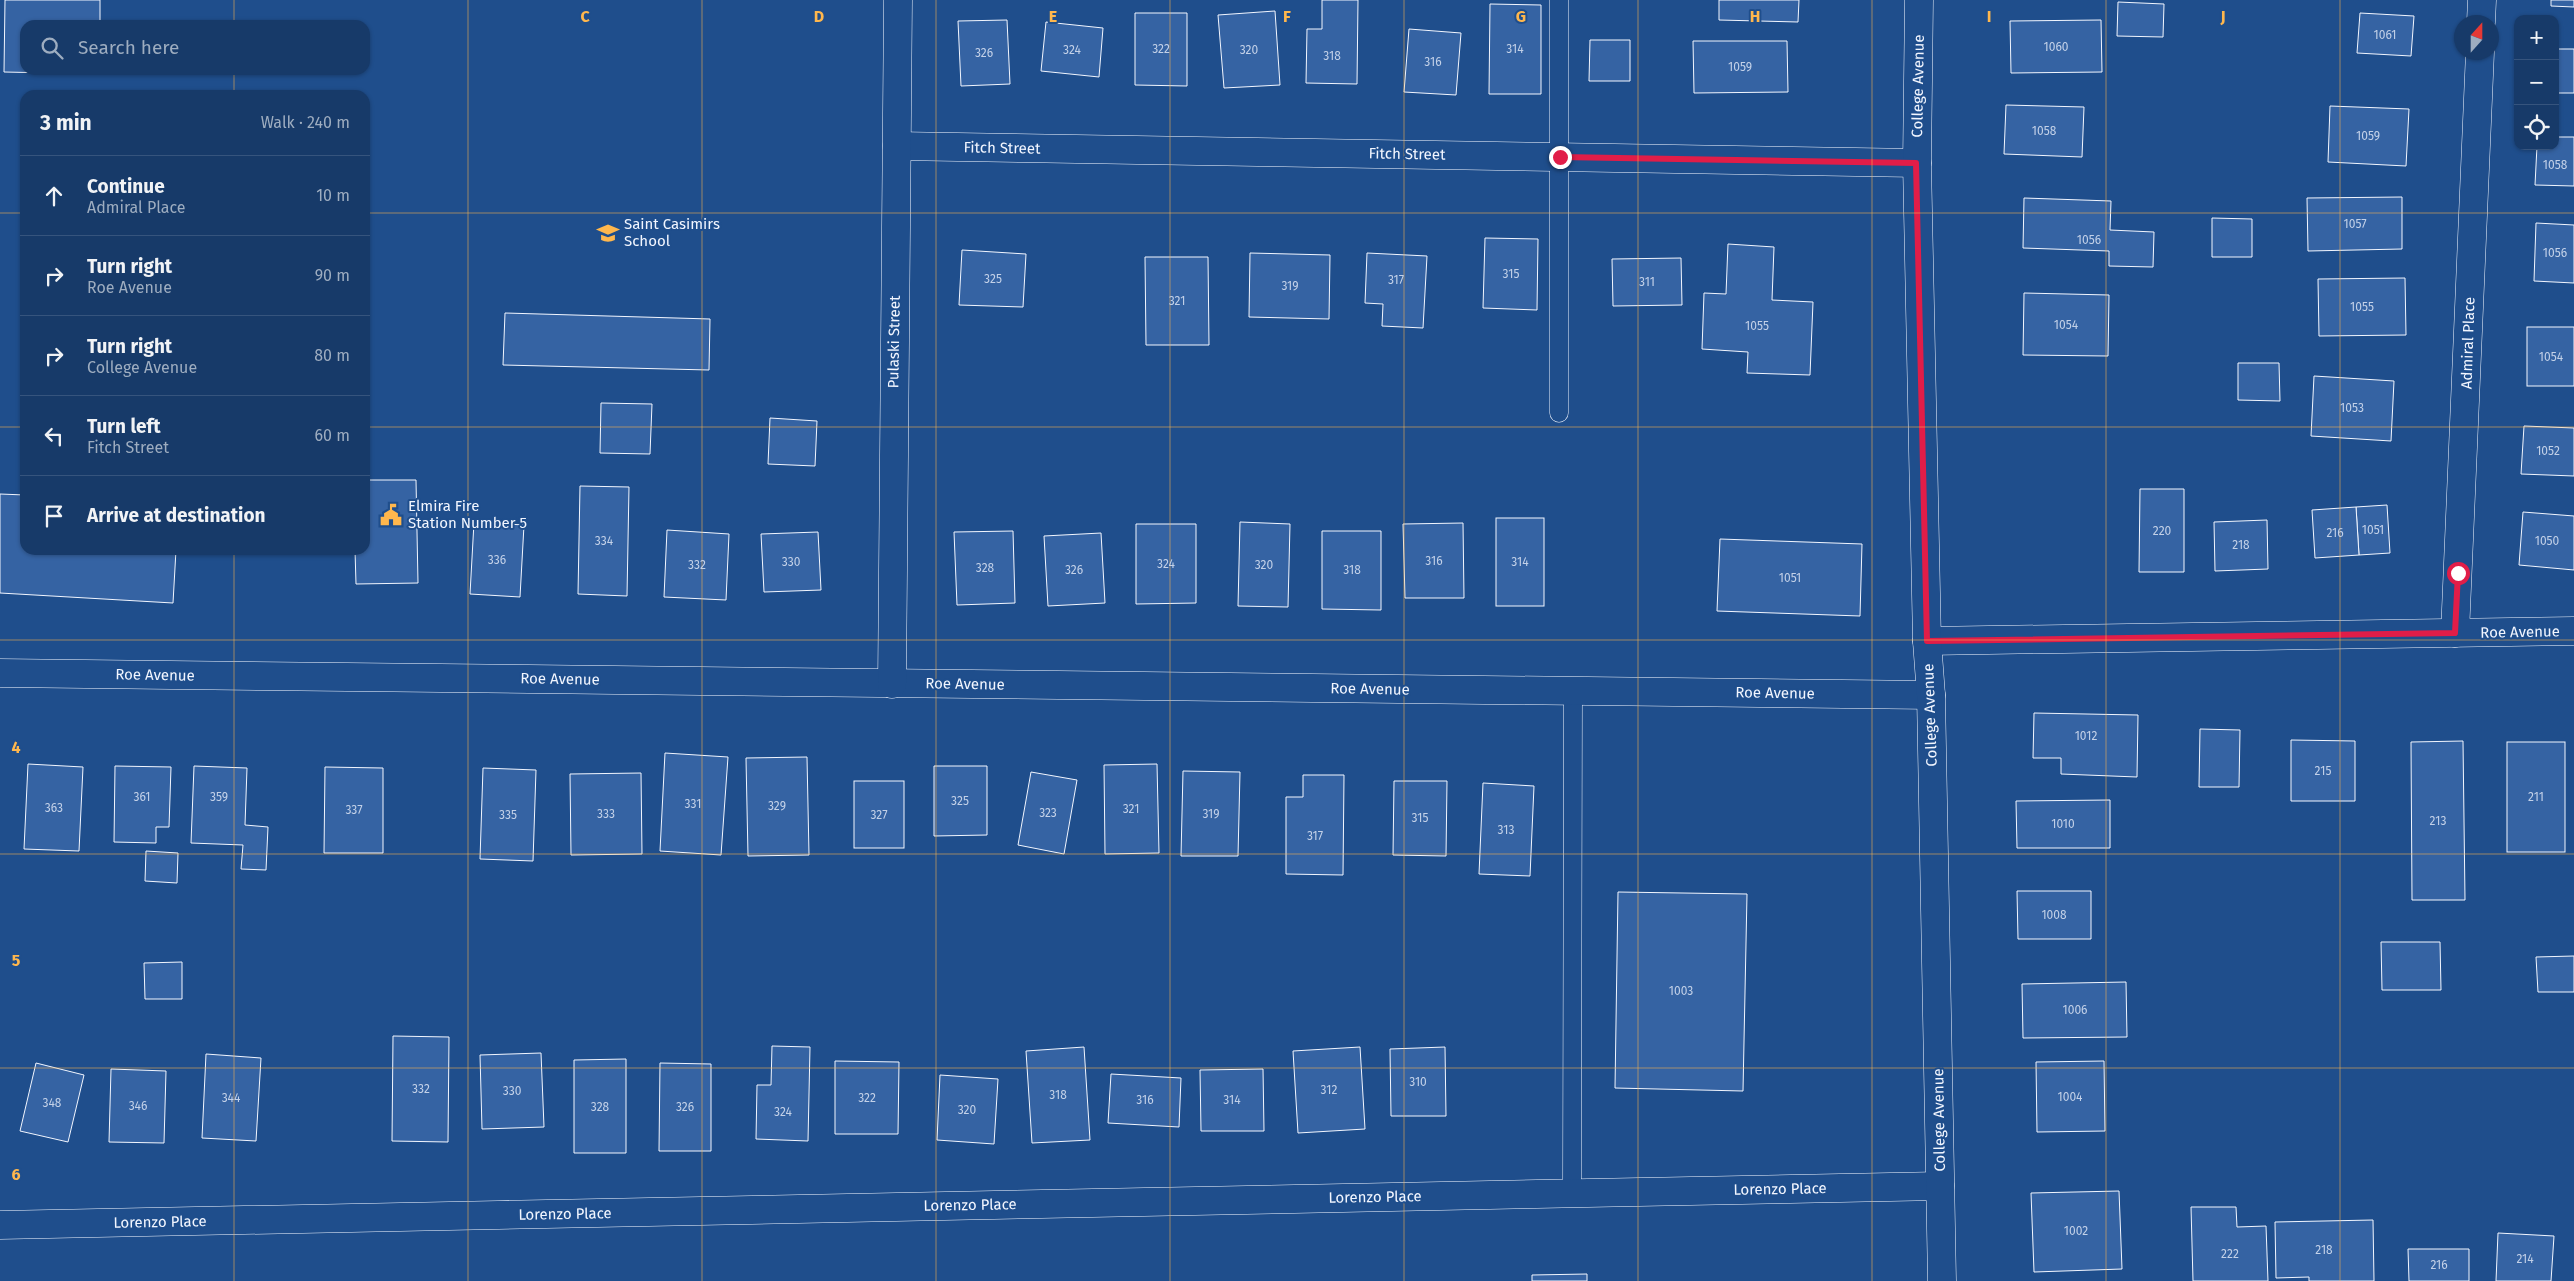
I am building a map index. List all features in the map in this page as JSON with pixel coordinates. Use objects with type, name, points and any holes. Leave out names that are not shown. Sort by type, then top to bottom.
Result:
[{"type":"street","name":"Pulaski Street","points":[[892,684],[898,0]]},
{"type":"street","name":"College Avenue","points":[[1919,0],[1916,163],[1927,641],[1931,695],[1942,1281]]},
{"type":"street","points":[[2482,0],[2482,15]]},
{"type":"street","name":"Admiral Place","points":[[2455,633],[2480,60]]},
{"type":"street","name":"Fitch Street","points":[[897,146],[1916,163]]},
{"type":"street","name":"Roe Avenue","points":[[1927,641],[2574,631]]},
{"type":"street","name":"Roe Avenue","points":[[0,673],[1931,695]]},
{"type":"street","name":"Lorenzo Place","points":[[0,1225],[1940,1186]]},
{"type":"lane","points":[[1559,0],[1559,413]]},
{"type":"lane","points":[[1572,1193],[1573,691]]},
{"type":"building","points":[[5,0],[100,0],[100,20],[20,20],[20,72],[4,72]]},
{"type":"building","points":[[1322,0],[1358,0],[1357,84],[1306,83],[1307,29],[1322,29]]},
{"type":"building","points":[[1719,0],[1799,0],[1798,22],[1719,20]]},
{"type":"building","points":[[2551,0],[2574,0],[2574,7],[2551,6]]},
{"type":"building","points":[[2118,2],[2164,4],[2163,37],[2117,36]]},
{"type":"building","points":[[1490,4],[1541,5],[1541,94],[1489,94]]},
{"type":"building","points":[[1275,11],[1280,85],[1224,88],[1218,15]]},
{"type":"building","points":[[1135,13],[1187,13],[1187,86],[1135,85]]},
{"type":"building","points":[[2360,13],[2414,16],[2411,56],[2357,53]]},
{"type":"building","points":[[1007,20],[1010,84],[961,86],[958,21]]},
{"type":"building","points":[[2101,20],[2102,72],[2011,73],[2010,21]]},
{"type":"building","points":[[1046,22],[1103,28],[1099,77],[1041,71]]},
{"type":"building","points":[[1409,29],[1461,33],[1456,95],[1404,92]]},
{"type":"building","points":[[1590,40],[1630,40],[1630,81],[1589,81]]},
{"type":"building","points":[[1693,41],[1787,41],[1788,92],[1694,93]]},
{"type":"building","points":[[2559,49],[2574,49],[2574,93],[2559,93]]},
{"type":"building","points":[[2006,105],[2084,107],[2082,157],[2004,154]]},
{"type":"building","points":[[2330,106],[2409,109],[2406,166],[2328,162]]},
{"type":"building","points":[[2559,137],[2574,137],[2574,186],[2535,185],[2537,150],[2559,150]]},
{"type":"building","points":[[2402,197],[2402,249],[2308,251],[2307,198]]},
{"type":"building","points":[[2024,198],[2111,201],[2110,230],[2154,232],[2153,267],[2109,266],[2109,251],[2023,248]]},
{"type":"building","points":[[2212,218],[2252,219],[2252,257],[2212,257]]},
{"type":"building","points":[[2536,223],[2574,225],[2574,283],[2534,281]]},
{"type":"building","points":[[1485,238],[1538,239],[1537,310],[1483,308]]},
{"type":"building","points":[[1728,244],[1774,247],[1772,300],[1813,302],[1810,375],[1747,373],[1748,352],[1702,349],[1704,293],[1726,294]]},
{"type":"building","points":[[962,250],[1026,254],[1023,307],[959,305]]},
{"type":"building","points":[[1250,253],[1330,255],[1329,319],[1249,317]]},
{"type":"building","points":[[1367,253],[1427,256],[1423,328],[1382,326],[1383,304],[1365,303]]},
{"type":"building","points":[[1145,257],[1208,257],[1209,345],[1146,345]]},
{"type":"building","points":[[1681,258],[1682,305],[1613,306],[1612,259]]},
{"type":"building","points":[[2405,278],[2406,335],[2319,336],[2318,279]]},
{"type":"building","points":[[2024,293],[2109,295],[2108,356],[2023,355]]},
{"type":"building","points":[[505,313],[710,319],[709,370],[503,365]]},
{"type":"building","points":[[2527,327],[2574,327],[2574,386],[2527,386]]},
{"type":"building","points":[[2238,363],[2279,363],[2280,401],[2238,400]]},
{"type":"building","points":[[2314,376],[2394,381],[2391,441],[2311,436]]},
{"type":"building","points":[[601,403],[652,404],[650,454],[600,453]]},
{"type":"building","points":[[770,418],[817,421],[815,466],[768,464]]},
{"type":"building","points":[[2524,426],[2574,428],[2574,476],[2521,474]]},
{"type":"building","name":"Elmira Fire Station Number 5","points":[[370,480],[416,480],[418,583],[356,584],[355,555],[370,555]]},
{"type":"building","points":[[580,486],[629,487],[627,596],[578,594]]},
{"type":"building","points":[[2140,489],[2184,489],[2184,572],[2139,572]]},
{"type":"building","points":[[0,494],[20,495],[20,555],[176,555],[173,603],[0,593]]},
{"type":"building","points":[[2387,505],[2390,553],[2359,555],[2356,507]]},
{"type":"building","points":[[2356,507],[2359,555],[2315,558],[2312,510]]},
{"type":"building","points":[[2523,512],[2574,516],[2574,570],[2519,565]]},
{"type":"building","points":[[1496,518],[1544,518],[1544,606],[1496,606]]},
{"type":"building","points":[[2267,520],[2268,569],[2215,571],[2214,522]]},
{"type":"building","points":[[474,522],[524,525],[520,597],[470,594]]},
{"type":"building","points":[[1240,522],[1290,524],[1288,607],[1238,606]]},
{"type":"building","points":[[1463,523],[1464,598],[1405,598],[1403,524]]},
{"type":"building","points":[[1136,524],[1196,524],[1196,603],[1136,604]]},
{"type":"building","points":[[667,530],[729,534],[726,600],[664,597]]},
{"type":"building","points":[[1013,531],[1015,603],[957,605],[954,532]]},
{"type":"building","points":[[1322,531],[1381,531],[1381,610],[1322,609]]},
{"type":"building","points":[[818,532],[821,590],[764,592],[761,534]]},
{"type":"building","points":[[1101,533],[1105,603],[1048,606],[1044,536]]},
{"type":"building","points":[[1720,539],[1862,544],[1860,616],[1717,611]]},
{"type":"building","points":[[2034,713],[2138,715],[2137,777],[2061,774],[2061,758],[2033,758]]},
{"type":"building","points":[[2200,729],[2240,730],[2239,787],[2199,787]]},
{"type":"building","points":[[2291,740],[2355,741],[2355,801],[2291,801]]},
{"type":"building","points":[[2463,741],[2465,900],[2412,900],[2411,742]]},
{"type":"building","points":[[2507,742],[2565,742],[2565,852],[2507,852]]},
{"type":"building","points":[[665,753],[728,757],[721,855],[660,851]]},
{"type":"building","points":[[807,757],[809,855],[748,856],[746,758]]},
{"type":"building","points":[[28,764],[83,767],[79,851],[24,849]]},
{"type":"building","points":[[1157,764],[1159,853],[1105,854],[1104,765]]},
{"type":"building","points":[[115,766],[171,767],[169,827],[156,827],[156,843],[114,842]]},
{"type":"building","points":[[194,766],[247,768],[245,825],[268,827],[266,870],[241,869],[243,845],[191,843]]},
{"type":"building","points":[[934,766],[987,766],[987,835],[934,836]]},
{"type":"building","points":[[325,767],[383,768],[383,853],[324,853]]},
{"type":"building","points":[[483,768],[536,770],[533,861],[480,859]]},
{"type":"building","points":[[1183,771],[1240,772],[1238,856],[1181,856]]},
{"type":"building","points":[[1031,772],[1077,780],[1064,854],[1018,845]]},
{"type":"building","points":[[641,773],[642,854],[571,855],[570,774]]},
{"type":"building","points":[[1303,775],[1344,775],[1343,875],[1286,874],[1286,797],[1303,797]]},
{"type":"building","points":[[854,781],[904,781],[904,848],[854,848]]},
{"type":"building","points":[[1394,781],[1447,781],[1446,856],[1393,855]]},
{"type":"building","points":[[1483,783],[1534,786],[1530,876],[1479,874]]},
{"type":"building","points":[[2110,800],[2110,848],[2017,848],[2016,801]]},
{"type":"building","points":[[146,851],[178,853],[177,883],[145,881]]},
{"type":"building","points":[[2017,891],[2091,891],[2091,939],[2018,939]]},
{"type":"building","points":[[1618,892],[1747,894],[1743,1091],[1615,1088]]},
{"type":"building","points":[[2381,942],[2440,942],[2441,990],[2382,990]]},
{"type":"building","points":[[2574,956],[2574,992],[2538,992],[2536,957]]},
{"type":"building","points":[[182,962],[182,999],[145,999],[144,963]]},
{"type":"building","points":[[2126,982],[2127,1037],[2023,1038],[2022,984]]},
{"type":"building","points":[[393,1036],[449,1037],[448,1142],[392,1141]]},
{"type":"building","points":[[772,1046],[810,1047],[808,1141],[756,1139],[757,1085],[771,1085]]},
{"type":"building","points":[[1084,1047],[1090,1140],[1032,1143],[1026,1051]]},
{"type":"building","points":[[1360,1047],[1365,1129],[1298,1133],[1293,1051]]},
{"type":"building","points":[[1445,1047],[1446,1116],[1391,1116],[1390,1049]]},
{"type":"building","points":[[541,1053],[544,1127],[482,1129],[480,1055]]},
{"type":"building","points":[[206,1054],[261,1058],[256,1141],[202,1138]]},
{"type":"building","points":[[626,1059],[626,1153],[574,1153],[574,1060]]},
{"type":"building","points":[[835,1061],[899,1062],[898,1134],[835,1134]]},
{"type":"building","points":[[2104,1061],[2105,1131],[2037,1132],[2036,1062]]},
{"type":"building","points":[[36,1063],[84,1075],[68,1142],[20,1131]]},
{"type":"building","points":[[660,1063],[711,1064],[711,1151],[659,1151]]},
{"type":"building","points":[[111,1069],[166,1071],[164,1143],[109,1142]]},
{"type":"building","points":[[1263,1069],[1264,1131],[1201,1131],[1200,1070]]},
{"type":"building","points":[[1111,1074],[1181,1078],[1179,1127],[1108,1123]]},
{"type":"building","points":[[940,1075],[998,1079],[994,1144],[937,1140]]},
{"type":"building","points":[[2119,1191],[2122,1269],[2034,1272],[2031,1193]]},
{"type":"building","points":[[2191,1207],[2236,1207],[2237,1227],[2266,1226],[2268,1281],[2193,1281]]},
{"type":"building","points":[[2373,1220],[2374,1281],[2309,1281],[2309,1277],[2276,1278],[2275,1222]]},
{"type":"building","points":[[2498,1233],[2554,1236],[2551,1281],[2496,1281]]},
{"type":"building","points":[[2408,1249],[2469,1249],[2469,1281],[2409,1281]]},
{"type":"building","points":[[1587,1274],[1587,1281],[1532,1281],[1532,1275]]},
{"type":"place","name":"Saint Casimirs School","points":[[608,233]]},
{"type":"place","name":"Elmira Fire Station Number 5","points":[[391,515]]},
{"type":"route","points":[[1560,157],[1916,163],[1927,641],[2455,633],[2458,573]]}]
